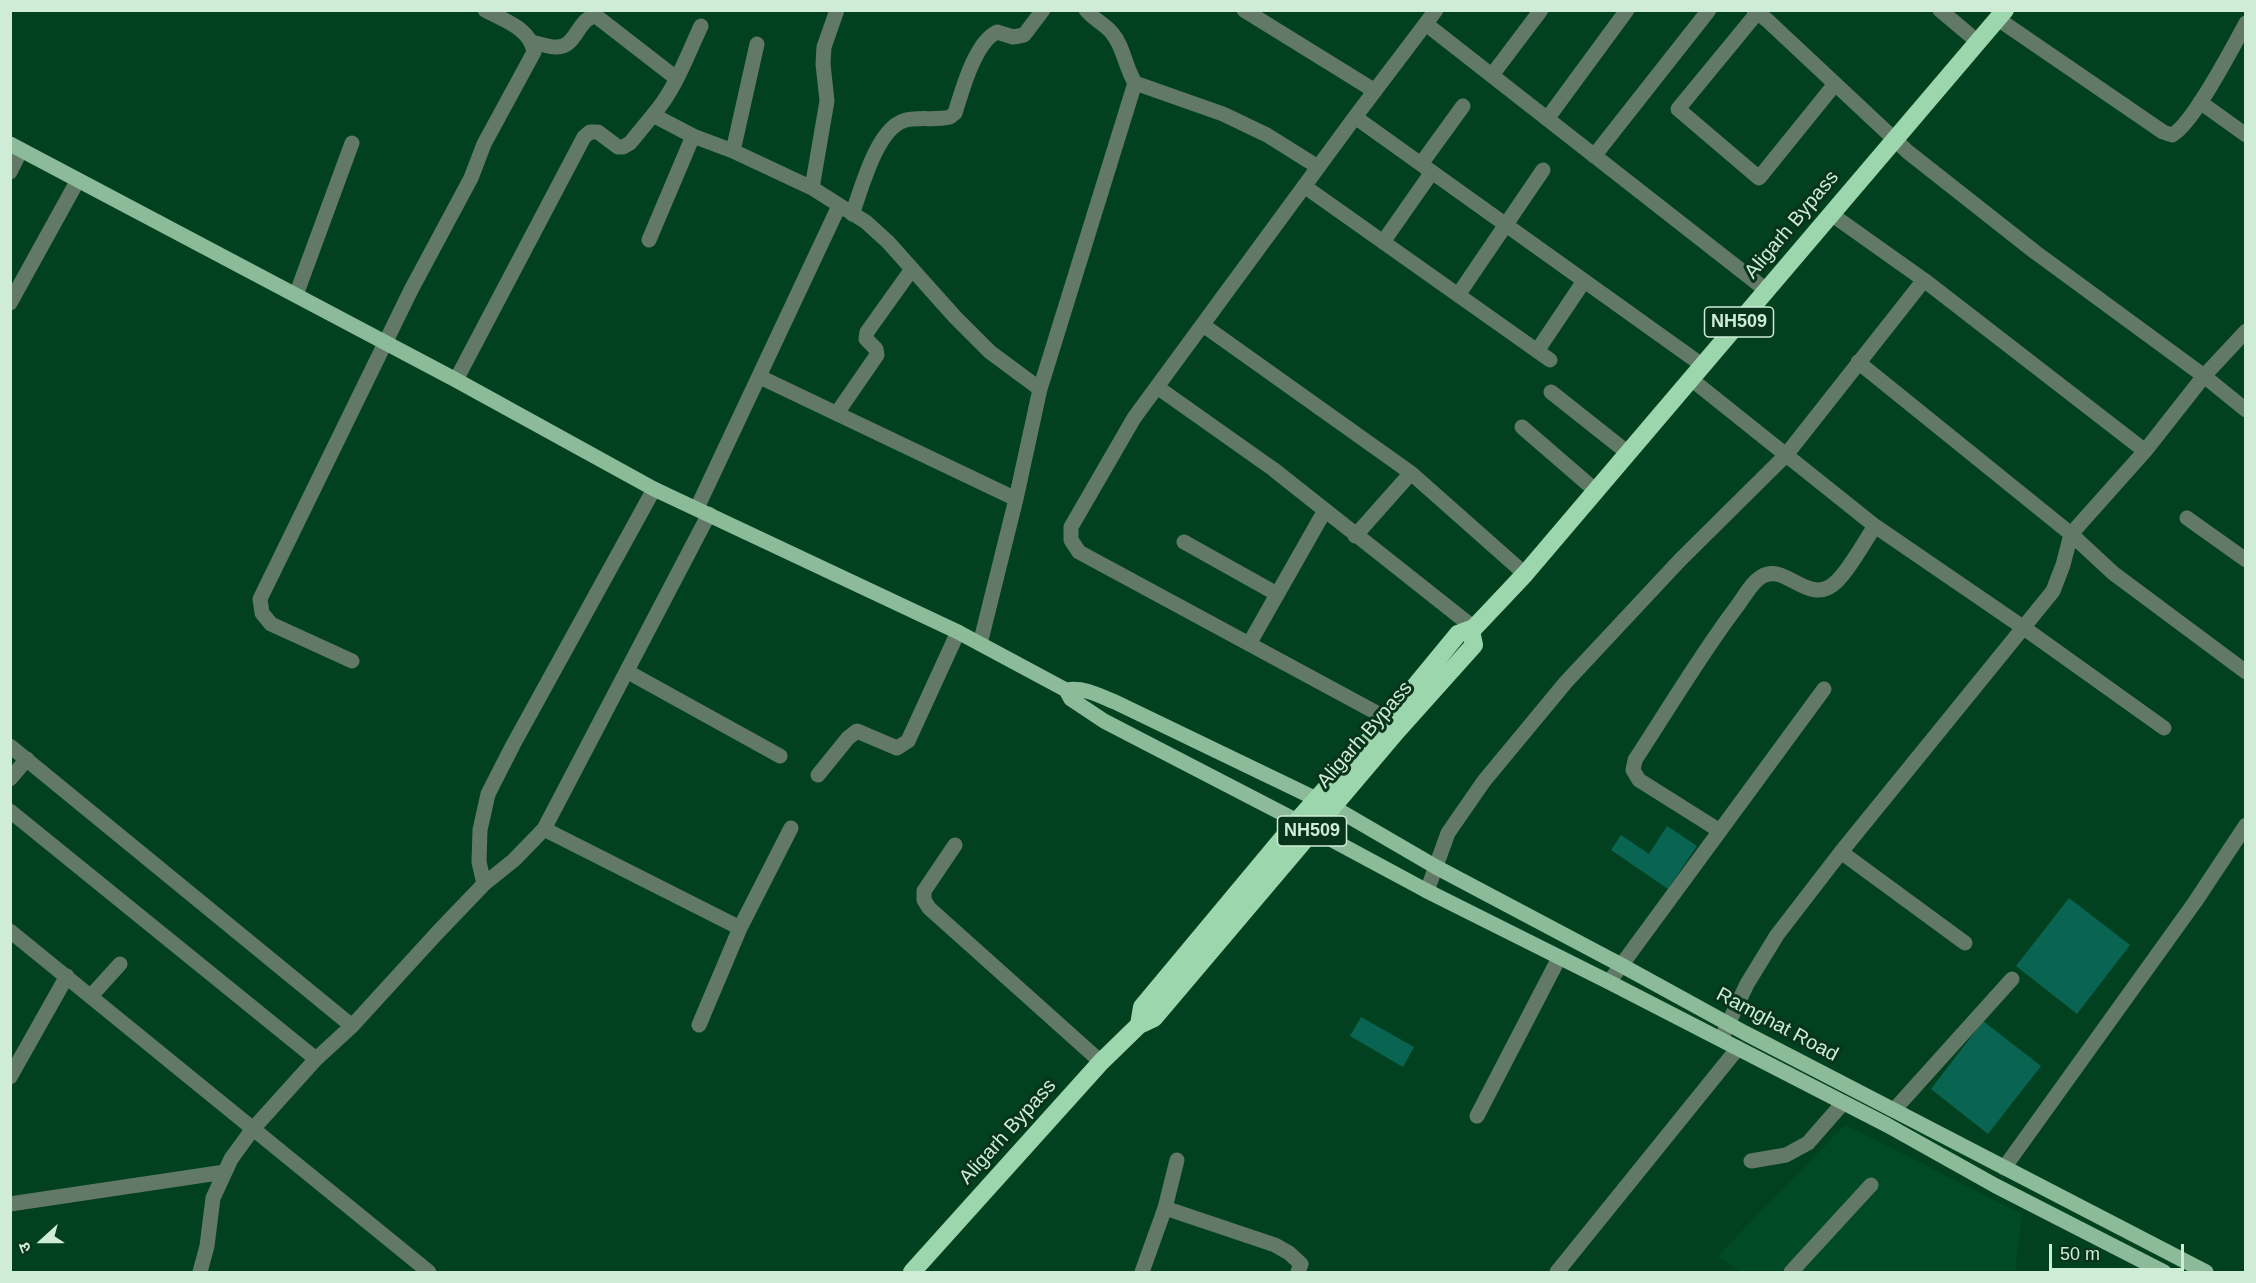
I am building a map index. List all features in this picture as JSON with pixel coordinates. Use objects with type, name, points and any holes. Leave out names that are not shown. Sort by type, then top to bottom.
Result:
[{"type":"highway","name":"Aligarh Bypass","points":[[1325,803],[1388,719],[1458,634],[1472,629],[1525,574],[1628,453],[1699,378],[1766,290],[1837,218],[1894,139],[2001,15]]},
{"type":"highway","name":"Aligarh Bypass","points":[[912,1272],[1101,1062],[1139,1025],[1142,1007],[1325,803],[1473,645],[1472,629]]},
{"type":"main road","points":[[16,147],[456,380],[654,489],[958,633],[1066,690]]},
{"type":"main road","name":"Ramghat Road","points":[[2164,1272],[1738,1048],[1426,891],[1305,825],[1104,721],[1071,699],[1066,690],[1078,688],[1097,694],[1325,803],[1436,867],[1729,1024],[2206,1272]]},
{"type":"street","points":[[352,661],[271,624],[262,613],[260,599],[385,343],[471,178],[484,144],[534,52],[532,42],[526,33],[485,10]]},
{"type":"street","points":[[812,188],[827,101],[823,64],[824,47],[837,10]]},
{"type":"street","points":[[200,1272],[207,1246],[213,1198],[231,1159],[252,1130],[316,1059],[352,1026],[484,884],[514,860],[544,829],[628,672],[703,511],[760,376],[881,140],[890,129],[903,121],[950,117],[955,112],[977,55],[991,35],[997,32],[1013,37],[1024,35],[1043,10]]},
{"type":"street","points":[[980,644],[1016,499],[1040,389],[1135,83],[1112,32],[1086,10]]},
{"type":"street","points":[[1244,10],[1375,91]]},
{"type":"street","points":[[1388,719],[1079,552],[1071,540],[1071,527],[1134,418],[1436,10]]},
{"type":"street","points":[[1492,75],[1541,10]]},
{"type":"street","points":[[1547,119],[1627,10]]},
{"type":"street","points":[[1594,156],[1708,10]]},
{"type":"street","points":[[1940,10],[1978,42]]},
{"type":"street","points":[[1834,84],[1759,178],[1678,109],[1763,14],[1834,84],[1914,156],[2035,252],[2204,375],[2246,410]]},
{"type":"street","points":[[532,42],[555,47],[564,46],[572,40],[590,17],[604,15],[676,78]]},
{"type":"street","points":[[2001,15],[2163,132],[2172,135],[2180,131],[2200,102],[2246,23]]},
{"type":"street","points":[[1426,24],[1766,290]]},
{"type":"street","points":[[456,380],[580,142],[590,132],[598,132],[618,147],[630,143],[660,107],[701,26]]},
{"type":"street","points":[[733,151],[757,44]]},
{"type":"street","points":[[1135,83],[1223,114],[1267,135],[1318,167]]},
{"type":"street","points":[[2200,102],[2246,135]]},
{"type":"street","points":[[1383,242],[1463,106]]},
{"type":"street","points":[[653,115],[693,136],[733,151],[812,188],[845,210],[888,242],[955,317],[990,352],[1040,389]]},
{"type":"street","points":[[1355,117],[1584,281],[1699,378],[1719,402],[1875,526],[2164,728]]},
{"type":"street","points":[[649,240],[693,136]]},
{"type":"street","points":[[296,295],[352,142]]},
{"type":"street","points":[[10,172],[16,147]]},
{"type":"street","points":[[1458,295],[1543,171]]},
{"type":"street","points":[[10,303],[78,180]]},
{"type":"street","points":[[1304,186],[1544,355],[1584,281]]},
{"type":"street","points":[[1837,218],[1924,280],[2145,451]]},
{"type":"street","points":[[837,413],[878,355],[876,349],[866,339],[867,332],[912,269]]},
{"type":"street","points":[[1426,891],[1448,833],[1484,781],[1566,682],[1680,560],[1786,455],[1924,280]]},
{"type":"street","points":[[1203,325],[1411,472],[1525,574]]},
{"type":"street","points":[[1721,1040],[1747,984],[1777,935],[1841,852],[2053,591],[2071,534],[2145,451],[2204,375],[2246,331]]},
{"type":"street","points":[[1858,362],[2071,534],[2113,573],[2246,672]]},
{"type":"street","points":[[760,376],[1016,499]]},
{"type":"street","points":[[1157,387],[1273,469],[1472,629]]},
{"type":"street","points":[[1551,392],[1628,453]]},
{"type":"street","points":[[1522,427],[1596,491]]},
{"type":"street","points":[[1355,536],[1411,472]]},
{"type":"street","points":[[484,884],[479,862],[480,830],[488,794],[654,489]]},
{"type":"street","points":[[1249,644],[1324,512]]},
{"type":"street","points":[[2187,518],[2246,560]]},
{"type":"street","points":[[1720,831],[1639,780],[1633,771],[1635,760],[1724,624],[1760,578],[1770,573],[1778,574],[1812,590],[1826,590],[1837,582],[1875,526]]},
{"type":"street","points":[[1184,542],[1277,594]]},
{"type":"street","points":[[818,775],[848,738],[857,731],[897,748],[908,741],[958,633]]},
{"type":"street","points":[[628,672],[780,756]]},
{"type":"street","points":[[1609,982],[1824,689]]},
{"type":"street","points":[[10,746],[352,1026]]},
{"type":"street","points":[[10,778],[27,759]]},
{"type":"street","points":[[10,811],[316,1059]]},
{"type":"street","points":[[2004,1168],[2175,930],[2246,825]]},
{"type":"street","points":[[699,1025],[741,928],[791,828]]},
{"type":"street","points":[[544,829],[741,928]]},
{"type":"street","points":[[955,845],[924,891],[924,900],[928,908],[1101,1062]]},
{"type":"street","points":[[1841,852],[1965,943]]},
{"type":"street","points":[[10,931],[429,1272]]},
{"type":"street","points":[[1477,1116],[1559,958]]},
{"type":"street","points":[[91,996],[120,964]]},
{"type":"street","points":[[10,1077],[66,976]]},
{"type":"street","points":[[1894,1110],[2012,979]]},
{"type":"street","points":[[1557,1272],[1738,1048]]},
{"type":"street","points":[[1751,1161],[1786,1155],[1808,1143],[1843,1103]]},
{"type":"street","points":[[1142,1272],[1165,1208],[1178,1160]]},
{"type":"street","points":[[10,1204],[225,1172]]},
{"type":"street","points":[[1791,1272],[1871,1185]]},
{"type":"street","points":[[1165,1208],[1275,1245],[1289,1253],[1303,1270]]},
{"type":"shaded area","points":[[1845,1125],[2022,1214],[2015,1272],[1743,1272],[1718,1256]]},
{"type":"building","points":[[1667,826],[1697,846],[1668,889],[1611,850],[1621,835],[1649,854]]},
{"type":"building","points":[[2069,898],[2130,945],[2077,1014],[2016,966]]},
{"type":"building","points":[[1361,1017],[1414,1047],[1403,1067],[1350,1036]]},
{"type":"building","points":[[1983,1021],[2041,1066],[1988,1134],[1931,1089]]}]
